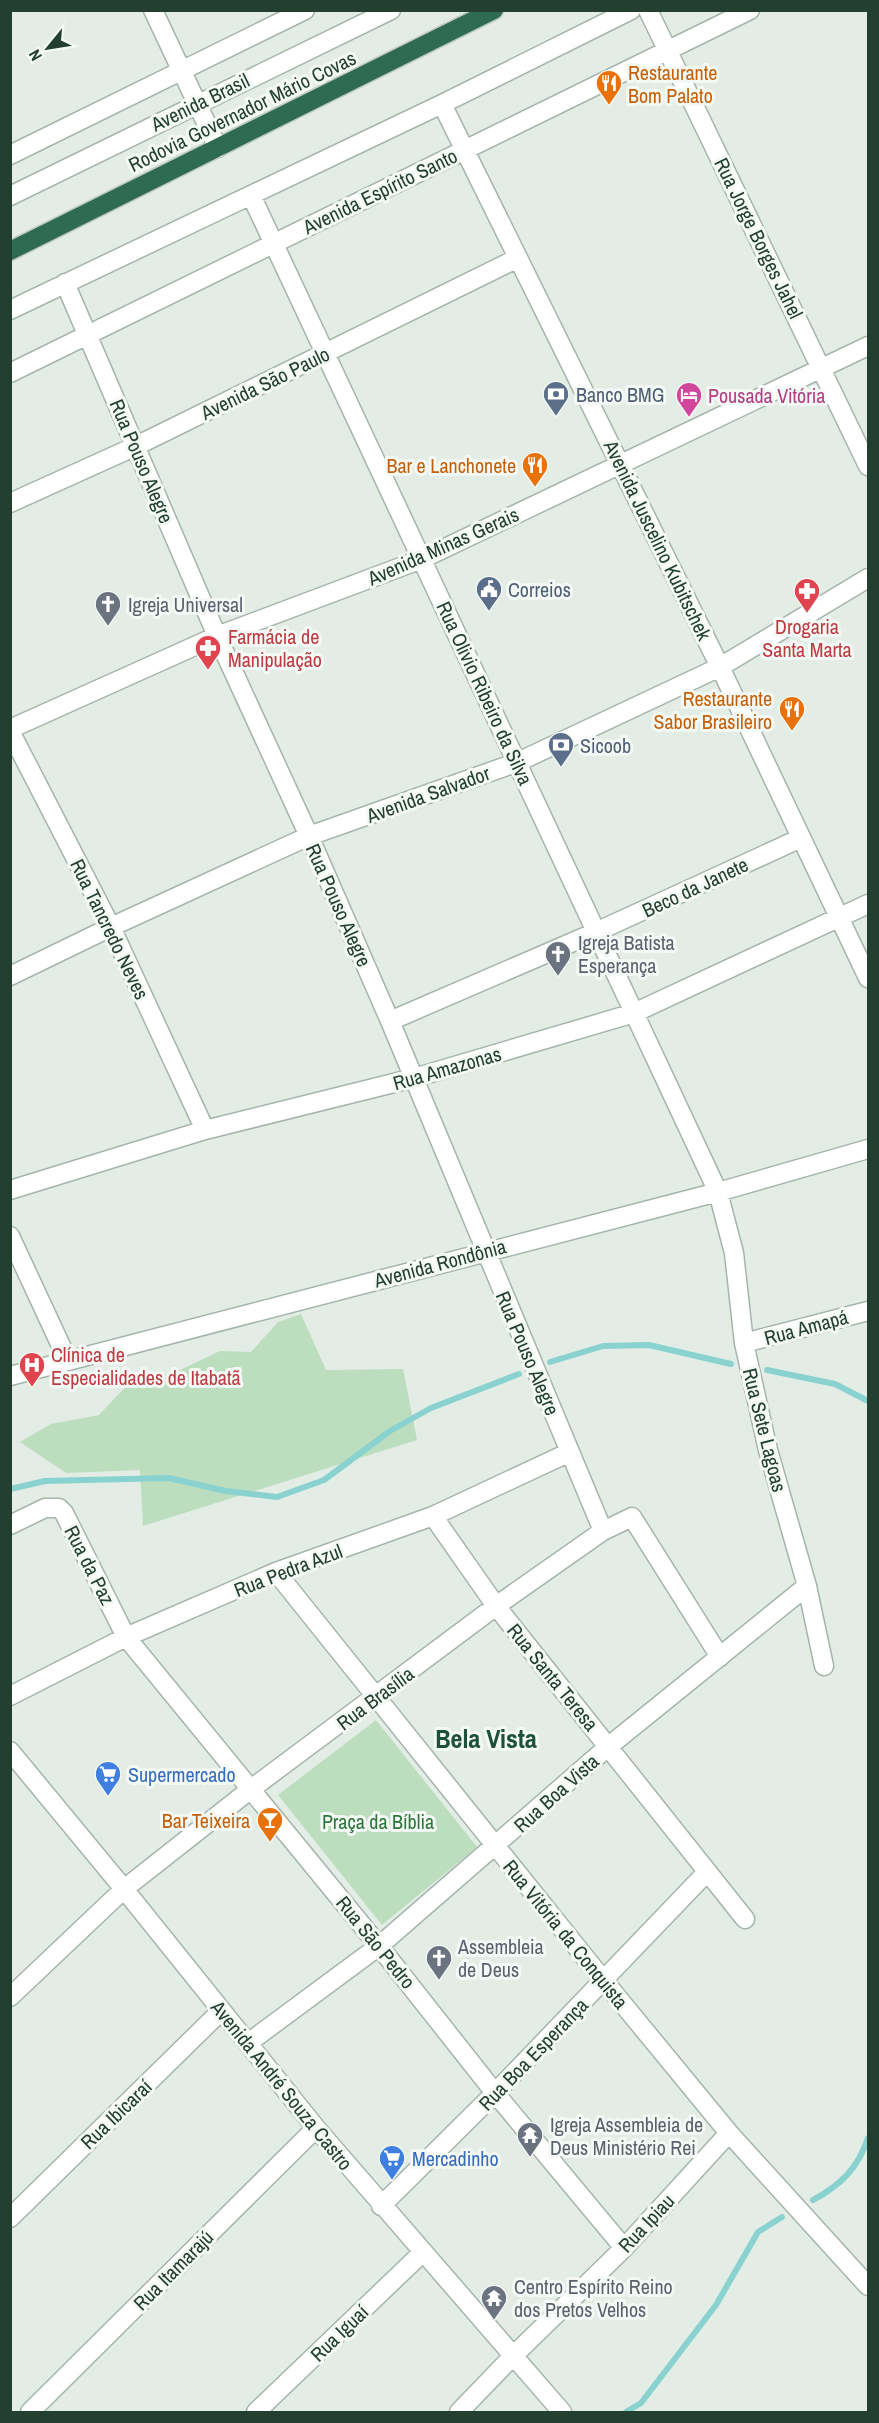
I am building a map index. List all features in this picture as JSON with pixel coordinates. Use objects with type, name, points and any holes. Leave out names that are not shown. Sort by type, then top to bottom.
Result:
[{"type":"highway","name":"Rodovia Governador Mário Covas","points":[[10,250],[494,10]]},
{"type":"street","points":[[153,10],[218,148]]},
{"type":"street","name":"Avenida Brasil","points":[[10,155],[305,10]]},
{"type":"street","name":"Avenida Brasil","points":[[10,196],[391,10]]},
{"type":"street","points":[[10,310],[442,104],[631,10]]},
{"type":"street","name":"Rua Jorge Borges Jahel","points":[[648,10],[868,466]]},
{"type":"street","name":"Avenida Espírito Santo","points":[[10,373],[750,10]]},
{"type":"street","name":"Avenida Juscelino Kubitschek","points":[[442,104],[720,667],[868,978]]},
{"type":"street","name":"Rua Olivio Ribeiro da Silva","points":[[251,195],[718,1192]]},
{"type":"street","name":"Avenida São Paulo","points":[[10,503],[136,447],[518,258]]},
{"type":"street","name":"Rua Pouso Alegre","points":[[65,283],[217,636],[309,836],[390,1021],[603,1531]]},
{"type":"street","name":"Avenida Minas Gerais","points":[[10,730],[217,636],[422,559],[868,346]]},
{"type":"street","name":"Avenida Salvador","points":[[10,976],[309,836],[518,762],[720,667],[868,578]]},
{"type":"street","name":"Rua Tancredo Neves","points":[[10,730],[111,927],[205,1130]]},
{"type":"street","name":"Beco da Janete","points":[[390,1021],[596,932],[801,838]]},
{"type":"street","name":"Rua Amazonas","points":[[10,1190],[205,1130],[414,1078],[634,1013],[868,904]]},
{"type":"street","name":"Avenida Rondônia","points":[[10,1376],[718,1192],[868,1149]]},
{"type":"street","name":"Rua Sete Lagoas","points":[[718,1192],[734,1253],[744,1343],[768,1450],[807,1586],[824,1666]]},
{"type":"street","points":[[10,1236],[68,1361]]},
{"type":"street","name":"Rua Amapá","points":[[744,1343],[868,1311]]},
{"type":"street","name":"Rua Pedra Azul","points":[[10,1696],[126,1637],[276,1572],[433,1516],[570,1452]]},
{"type":"street","name":"Rua da Paz","points":[[10,1525],[45,1508],[59,1508],[64,1513],[126,1637]]},
{"type":"street","name":"Rua Santa Teresa","points":[[433,1516],[496,1606],[745,1919]]},
{"type":"street","name":"Rua Brasília","points":[[10,1998],[124,1889],[251,1789],[496,1606],[603,1531],[632,1517],[720,1657]]},
{"type":"street","name":"Rua Vitória da Conquista","points":[[276,1572],[495,1847],[729,2133],[868,2286]]},
{"type":"street","name":"Rua Boa Vista","points":[[248,2043],[380,1946],[609,1746],[807,1586]]},
{"type":"street","name":"Rua São Pedro","points":[[126,1637],[380,1946],[495,2093],[624,2248]]},
{"type":"street","name":"Avenida André Souza Castro","points":[[12,1757],[124,1889],[381,2206],[562,2412]]},
{"type":"street","name":"Rua Boa Esperança","points":[[381,2206],[495,2093],[707,1872]]},
{"type":"street","name":"Rua Ibicaraí","points":[[10,2218],[221,2011]]},
{"type":"street","name":"Rua Itamarajú","points":[[30,2412],[316,2128]]},
{"type":"street","name":"Rua Ipiau","points":[[459,2412],[624,2248],[729,2133]]},
{"type":"street","name":"Rua Iguaí","points":[[256,2412],[422,2253]]},
{"type":"green space","points":[[301,1314],[326,1370],[403,1369],[417,1440],[143,1526],[140,1470],[66,1473],[20,1442],[51,1424],[99,1415],[130,1382],[176,1372],[220,1351],[251,1352],[278,1322]]},
{"type":"green space","name":"Praça da Bíblia","points":[[376,1720],[477,1847],[382,1925],[278,1795]]},
{"type":"waterway","points":[[550,1362],[603,1346],[649,1345],[731,1364]]},
{"type":"waterway","points":[[767,1370],[835,1384],[868,1401]]},
{"type":"waterway","points":[[10,1489],[45,1481],[169,1478],[226,1491],[277,1497],[324,1480],[390,1431],[431,1408],[519,1374]]},
{"type":"waterway","points":[[813,2200],[847,2175],[854,2167],[868,2138]]},
{"type":"waterway","points":[[626,2412],[641,2403],[716,2305],[758,2232],[782,2217]]},
{"type":"place","name":"Restaurante Bom Palato","points":[[609,106]]},
{"type":"place","name":"Banco BMG","points":[[556,417]]},
{"type":"place","name":"Pousada Vitória","points":[[689,418]]},
{"type":"place","name":"Bar e Lanchonete","points":[[535,488]]},
{"type":"place","name":"Correios","points":[[489,612]]},
{"type":"place","name":"Drogaria Santa Marta","points":[[807,614]]},
{"type":"place","name":"Igreja Universal","points":[[108,627]]},
{"type":"place","name":"Farmácia de Manipulação","points":[[208,671]]},
{"type":"place","name":"Restaurante Sabor Brasileiro","points":[[792,732]]},
{"type":"place","name":"Sicoob","points":[[561,768]]},
{"type":"place","name":"Igreja Batista Esperança","points":[[558,977]]},
{"type":"place","name":"Clínica de Especialidades de Itabatã","points":[[32,1388]]},
{"type":"place","name":"Supermercado","points":[[108,1797]]},
{"type":"place","name":"Bar Teixeira","points":[[270,1843]]},
{"type":"place","name":"Assembleia de Deus","points":[[439,1981]]},
{"type":"place","name":"Igreja Assembleia de Deus Ministério Rei","points":[[530,2158]]},
{"type":"place","name":"Mercadinho","points":[[392,2181]]},
{"type":"place","name":"Centro Espírito Reino dos Pretos Velhos","points":[[494,2321]]},
{"type":"district","name":"Bela Vista","points":[[486,1738]]}]
